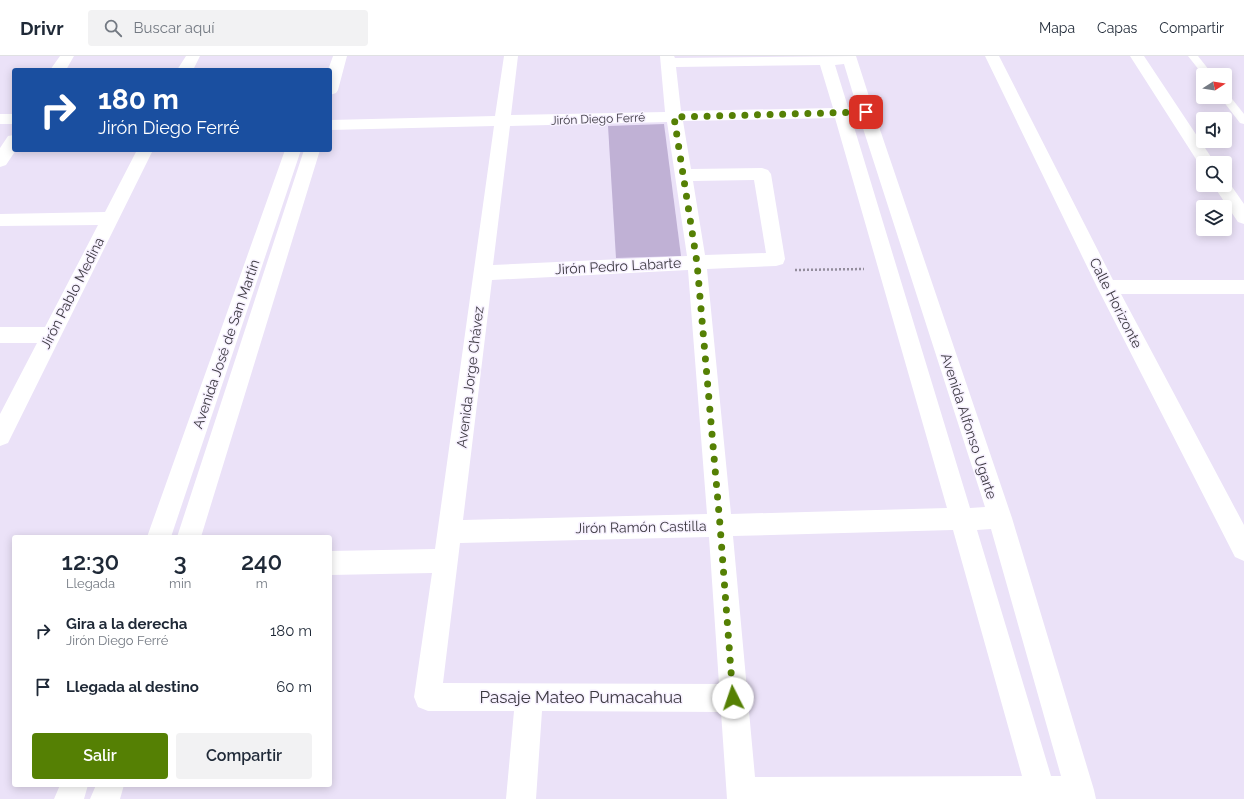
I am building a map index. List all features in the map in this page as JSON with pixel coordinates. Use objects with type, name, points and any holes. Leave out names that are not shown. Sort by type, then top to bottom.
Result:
[{"type":"street","points":[[59,68],[67,56]]},
{"type":"street","points":[[186,68],[192,56]]},
{"type":"street","points":[[332,83],[340,56]]},
{"type":"street","name":"Avenida Jorge Chávez","points":[[428,697],[451,532],[511,56]]},
{"type":"street","name":"Calle Horizonte","points":[[992,56],[1107,287],[1244,549]]},
{"type":"street","points":[[1137,56],[1202,156]]},
{"type":"street","points":[[826,58],[1042,795]]},
{"type":"street","points":[[850,58],[668,60],[674,117],[697,263],[720,525],[741,795],[1080,794]]},
{"type":"street","name":"Avenida Alfonso Ugarte","points":[[850,58],[866,112],[1000,518],[1080,794]]},
{"type":"street","name":"Jirón Diego Ferré","points":[[332,125],[866,112]]},
{"type":"street","points":[[0,119],[12,119]]},
{"type":"street","points":[[0,161],[12,143]]},
{"type":"street","name":"Jirón Pablo Medina","points":[[0,436],[144,152]]},
{"type":"street","name":"Avenida José de San Martín","points":[[160,535],[292,152]]},
{"type":"street","name":"Avenida José de San Martín","points":[[190,535],[311,152]]},
{"type":"street","points":[[683,175],[762,174],[776,259]]},
{"type":"street","points":[[1227,192],[1244,218]]},
{"type":"street","points":[[0,220],[110,218]]},
{"type":"street","name":"Jirón Pedro Labarte","points":[[484,273],[776,259]]},
{"type":"street","points":[[1107,287],[1244,287]]},
{"type":"street","points":[[0,335],[51,335]]},
{"type":"street","name":"Jirón Ramón Castilla","points":[[451,532],[1000,518]]},
{"type":"street","points":[[332,563],[446,561]]},
{"type":"street","name":"Pasaje Mateo Pumacahua","points":[[428,697],[733,698]]},
{"type":"street","points":[[521,799],[529,697]]},
{"type":"street","points":[[69,799],[73,787]]},
{"type":"street","points":[[105,799],[109,787]]},
{"type":"lane","points":[[1193,56],[1202,68]]},
{"type":"lane","points":[[1231,104],[1244,121]]},
{"type":"path","points":[[776,259],[792,270],[889,269]]},
{"type":"shaded area","points":[[664,124],[681,256],[616,258],[608,126]]},
{"type":"route","points":[[733,698],[720,525],[697,263],[674,117],[866,112]]}]
